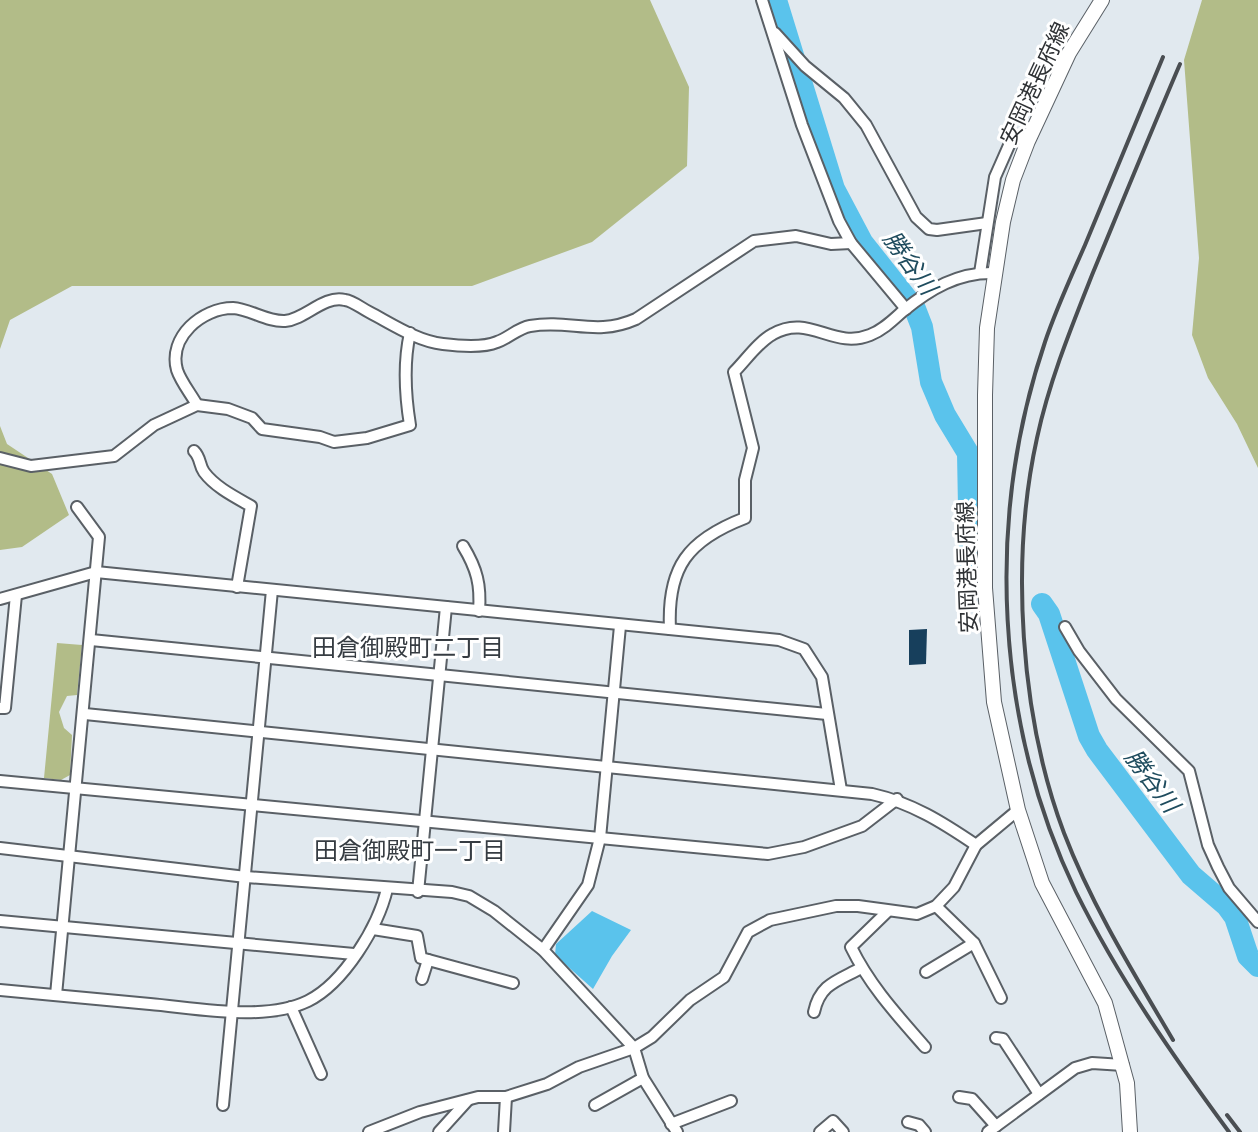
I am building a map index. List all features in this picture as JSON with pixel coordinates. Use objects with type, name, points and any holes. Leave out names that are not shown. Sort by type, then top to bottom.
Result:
[{"type":"main road","name":"安岡港長府線","points":[[1102,0],[1069,53],[1028,141],[1013,180],[987,273],[985,588],[994,702],[1017,810],[1042,883],[1105,1003],[1123,1065],[1130,1132]]},
{"type":"street","points":[[762,0],[828,195],[851,243],[910,306]]},
{"type":"street","points":[[771,28],[805,66],[843,98],[866,125],[916,217],[929,229],[937,230],[987,223]]},
{"type":"street","points":[[670,629],[672,590],[683,560],[704,538],[745,518],[745,480],[753,448],[734,372],[767,338],[778,331],[812,328],[841,340],[860,339],[876,333],[910,306],[951,279],[987,273],[987,223],[995,177],[1014,134],[1028,141]]},
{"type":"street","points":[[197,405],[177,369],[178,352],[183,336],[192,324],[201,315],[217,309],[236,308],[286,321],[325,303],[346,300],[432,342],[465,346],[497,343],[526,326],[561,324],[602,329],[617,328],[636,319],[754,241],[796,236],[831,244],[851,243]]},
{"type":"street","points":[[0,458],[31,466],[114,456],[154,425],[197,405],[228,409],[252,418],[262,429],[320,437],[334,442],[368,438],[410,424],[405,388],[410,333]]},
{"type":"street","points":[[194,451],[200,457],[202,470],[223,490],[250,506],[237,587]]},
{"type":"street","points":[[56,995],[85,714],[99,537],[77,507]]},
{"type":"street","points":[[463,546],[475,565],[481,585],[480,611]]},
{"type":"street","points":[[0,599],[96,572],[620,626],[779,640],[804,649],[822,677],[841,790]]},
{"type":"street","points":[[223,1105],[272,590]]},
{"type":"street","points":[[0,708],[5,708],[16,595]]},
{"type":"street","points":[[418,892],[446,607]]},
{"type":"street","points":[[543,950],[588,885],[600,838],[620,626]]},
{"type":"street","points":[[1065,627],[1079,651],[1116,699],[1189,771],[1205,835],[1218,867],[1229,888],[1258,922]]},
{"type":"street","points":[[91,640],[827,714]]},
{"type":"street","points":[[85,714],[841,790],[897,799],[933,815],[976,845]]},
{"type":"street","points":[[0,781],[768,854],[804,847],[862,826],[897,799]]},
{"type":"street","points":[[369,1132],[420,1112],[468,1100],[506,1097],[547,1083],[579,1067],[634,1048],[652,1037],[690,1000],[724,977],[748,932],[770,920],[836,906],[858,906],[887,912],[917,914],[936,906],[954,887],[976,845],[1017,810]]},
{"type":"street","points":[[0,848],[246,877],[418,892],[452,892],[469,896],[494,911],[543,950],[634,1048],[643,1078],[674,1128],[731,1101]]},
{"type":"street","points":[[0,990],[233,1011],[291,1007],[308,1001],[338,980],[373,929],[387,889]]},
{"type":"street","points":[[936,906],[974,943],[1001,998]]},
{"type":"street","points":[[887,912],[851,947],[861,968],[885,1003],[925,1047]]},
{"type":"street","points":[[0,921],[354,954]]},
{"type":"street","points":[[373,929],[417,936],[421,958],[513,983]]},
{"type":"street","points":[[926,972],[974,943]]},
{"type":"street","points":[[422,979],[428,960]]},
{"type":"street","points":[[814,1012],[817,996],[827,986],[861,968]]},
{"type":"street","points":[[291,1007],[321,1074]]},
{"type":"street","points":[[996,1038],[1003,1039],[1039,1094]]},
{"type":"street","points":[[959,1097],[972,1099],[992,1129],[1076,1068],[1092,1063],[1123,1065]]},
{"type":"street","points":[[595,1105],[643,1078]]},
{"type":"street","points":[[504,1132],[506,1097]]},
{"type":"street","points":[[439,1132],[468,1100]]},
{"type":"street","points":[[820,1132],[833,1121],[843,1132]]},
{"type":"street","points":[[908,1122],[919,1125],[925,1132]]},
{"type":"green space","points":[[0,0],[650,0],[689,87],[687,166],[592,242],[472,286],[72,286],[10,320],[0,349]]},
{"type":"green space","points":[[1202,0],[1258,0],[1258,468],[1237,424],[1208,378],[1192,335],[1199,258],[1184,60]]},
{"type":"green space","points":[[0,426],[7,444],[52,474],[69,515],[22,547],[0,550]]},
{"type":"green space","points":[[57,643],[82,645],[77,695],[67,696],[59,712],[64,728],[72,735],[70,775],[61,780],[44,778]]},
{"type":"water","points":[[592,911],[631,930],[612,956],[593,989],[555,955],[556,944]]},
{"type":"building","points":[[927,629],[926,664],[909,665],[909,630]]},
{"type":"waterway","name":"勝谷川","points":[[776,0],[834,189],[862,242],[915,309],[922,327],[931,382],[945,415],[968,453],[970,561]]},
{"type":"waterway","name":"勝谷川","points":[[1042,604],[1049,614],[1089,736],[1097,750],[1191,875],[1227,906],[1235,917],[1248,956],[1258,966]]},
{"type":"railway","points":[[1163,57],[1054,317],[1026,410],[1013,479],[1007,549],[1008,620],[1015,690],[1029,760],[1049,827],[1076,892],[1092,924],[1147,1015],[1229,1132]]},
{"type":"railway","points":[[1173,1040],[1100,913],[1064,833],[1037,739],[1029,689],[1022,586],[1029,485],[1037,438],[1048,396],[1092,275],[1180,64]]},
{"type":"railway","points":[[1227,1115],[1240,1132]]},
{"type":"district","name":"田倉御殿町二丁目","points":[[408,646]]},
{"type":"district","name":"田倉御殿町一丁目","points":[[410,849]]}]
